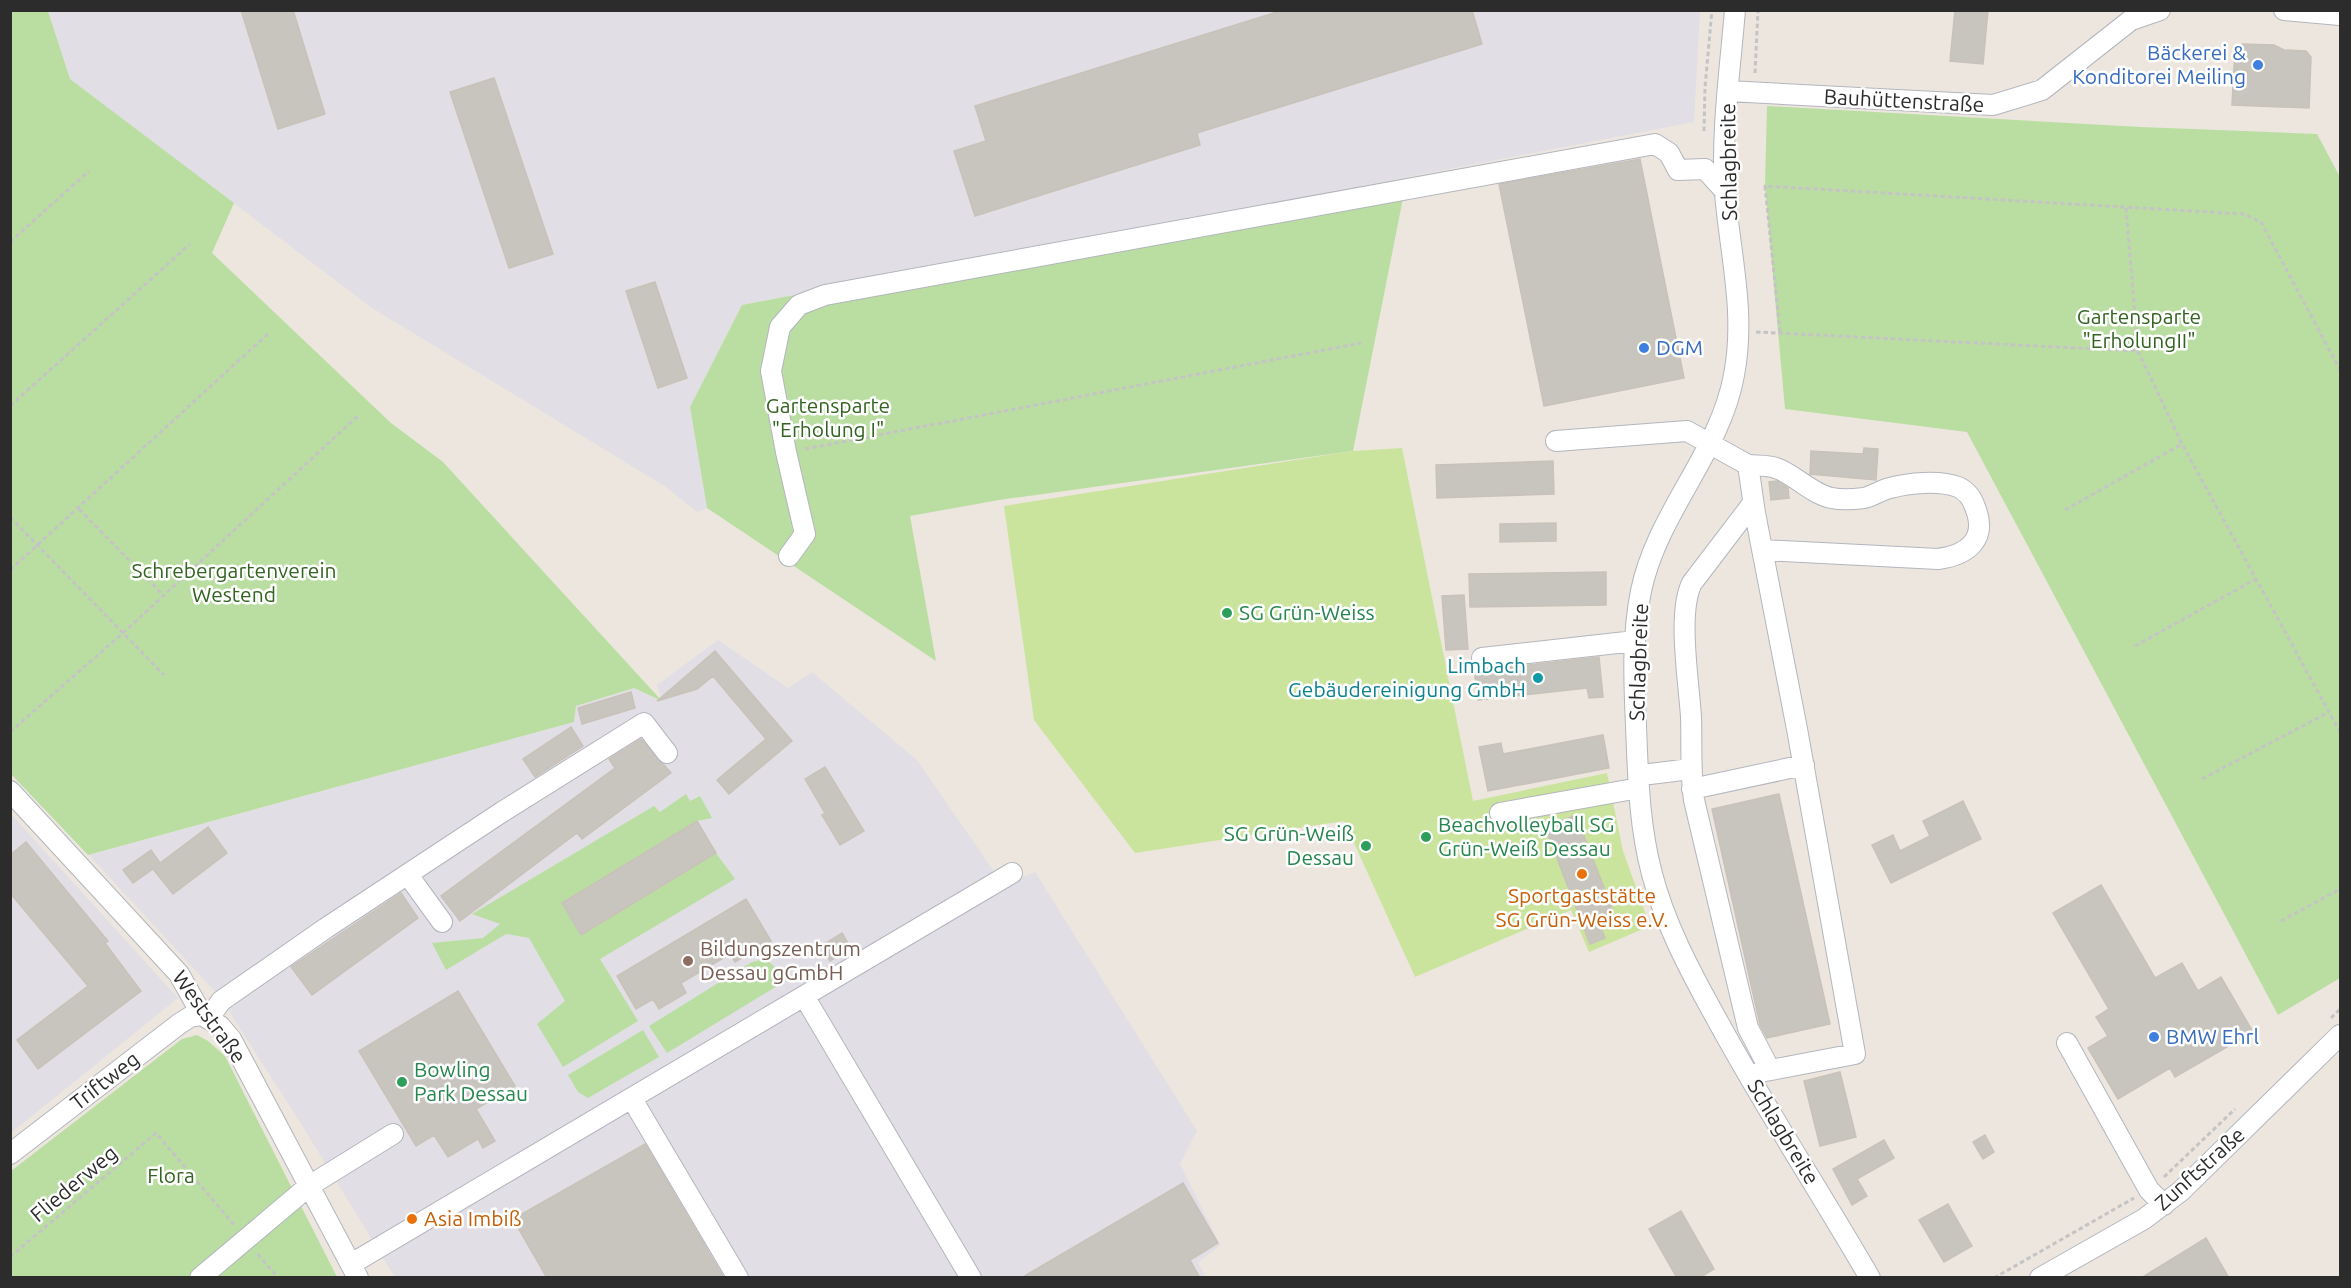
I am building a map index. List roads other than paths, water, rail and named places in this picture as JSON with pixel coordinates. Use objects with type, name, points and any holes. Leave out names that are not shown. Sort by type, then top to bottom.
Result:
[{"type":"street","name":"Schlagbreite","points":[[1735,10],[1728,91],[1725,191],[1737,287],[1739,332],[1731,390],[1710,443],[1655,546],[1641,591],[1635,640],[1638,781],[1647,852],[1659,899],[1699,988],[1870,1278]]},
{"type":"street","name":"Bauhüttenstraße","points":[[1728,91],[1994,105],[2042,90],[2131,20],[2160,10]]},
{"type":"street","points":[[2284,10],[2340,15]]},
{"type":"street","points":[[789,556],[805,534],[786,453],[771,371],[780,327],[798,305],[825,295],[1655,144],[1669,153],[1678,170],[1705,169],[1725,191]]},
{"type":"street","points":[[1556,441],[1687,431],[1748,465],[1776,468],[1831,498],[1865,498],[1888,488],[1910,485],[1957,486],[1967,492],[1975,505],[1980,525],[1975,541],[1963,551],[1951,557],[1938,559],[1762,550]]},
{"type":"street","points":[[1748,465],[1753,503],[1804,765],[1855,1054],[1760,1072],[1751,1079]]},
{"type":"street","points":[[1753,503],[1687,593],[1685,633],[1691,720],[1692,789],[1748,1028],[1770,1070]]},
{"type":"street","points":[[1482,658],[1635,640]]},
{"type":"street","points":[[206,1016],[221,1001],[326,928],[590,755],[644,723],[667,753]]},
{"type":"street","points":[[1692,789],[1804,765]]},
{"type":"street","points":[[1500,813],[1690,769]]},
{"type":"street","name":"Weststraße","points":[[10,791],[179,974],[206,1016],[220,1026],[236,1048],[354,1271]]},
{"type":"street","points":[[354,1271],[632,1099],[1012,873]]},
{"type":"street","points":[[408,875],[442,922]]},
{"type":"street","points":[[804,996],[971,1278]]},
{"type":"street","name":"Triftweg","points":[[10,1154],[179,1024],[190,1017],[206,1016]]},
{"type":"street","name":"Zunftstraße","points":[[2040,1278],[2144,1219],[2164,1205],[2340,1035]]},
{"type":"street","points":[[2067,1043],[2148,1190],[2164,1205]]},
{"type":"street","points":[[632,1099],[738,1278]]},
{"type":"street","points":[[200,1278],[309,1186],[393,1134]]},
{"type":"place","name":"Bäckerei & Konditorei Meiling","points":[[2258,65]]},
{"type":"place","name":"DGM","points":[[1644,348]]},
{"type":"place","name":"SG Grün-Weiss","points":[[1227,613]]},
{"type":"place","name":"Limbach Gebäudereinigung GmbH","points":[[1538,678]]},
{"type":"place","name":"Beachvolleyball SG Grün-Weiß Dessau","points":[[1426,837]]},
{"type":"place","name":"SG Grün-Weiß Dessau","points":[[1366,846]]},
{"type":"place","name":"Sportgaststätte SG Grün-Weiss e.V.","points":[[1582,874]]},
{"type":"place","name":"Bildungszentrum Dessau gGmbH","points":[[688,961]]},
{"type":"place","name":"BMW Ehrl","points":[[2154,1037]]},
{"type":"place","name":"Bowling Park Dessau","points":[[402,1082]]},
{"type":"place","name":"Asia Imbiß","points":[[412,1219]]},
{"type":"park label","name":"Gartensparte \"ErholungII\"","points":[[2139,329]]},
{"type":"park label","name":"Gartensparte \"Erholung I\"","points":[[828,418]]},
{"type":"park label","name":"Schrebergartenverein Westend","points":[[234,583]]},
{"type":"park label","name":"Flora","points":[[171,1176]]}]
